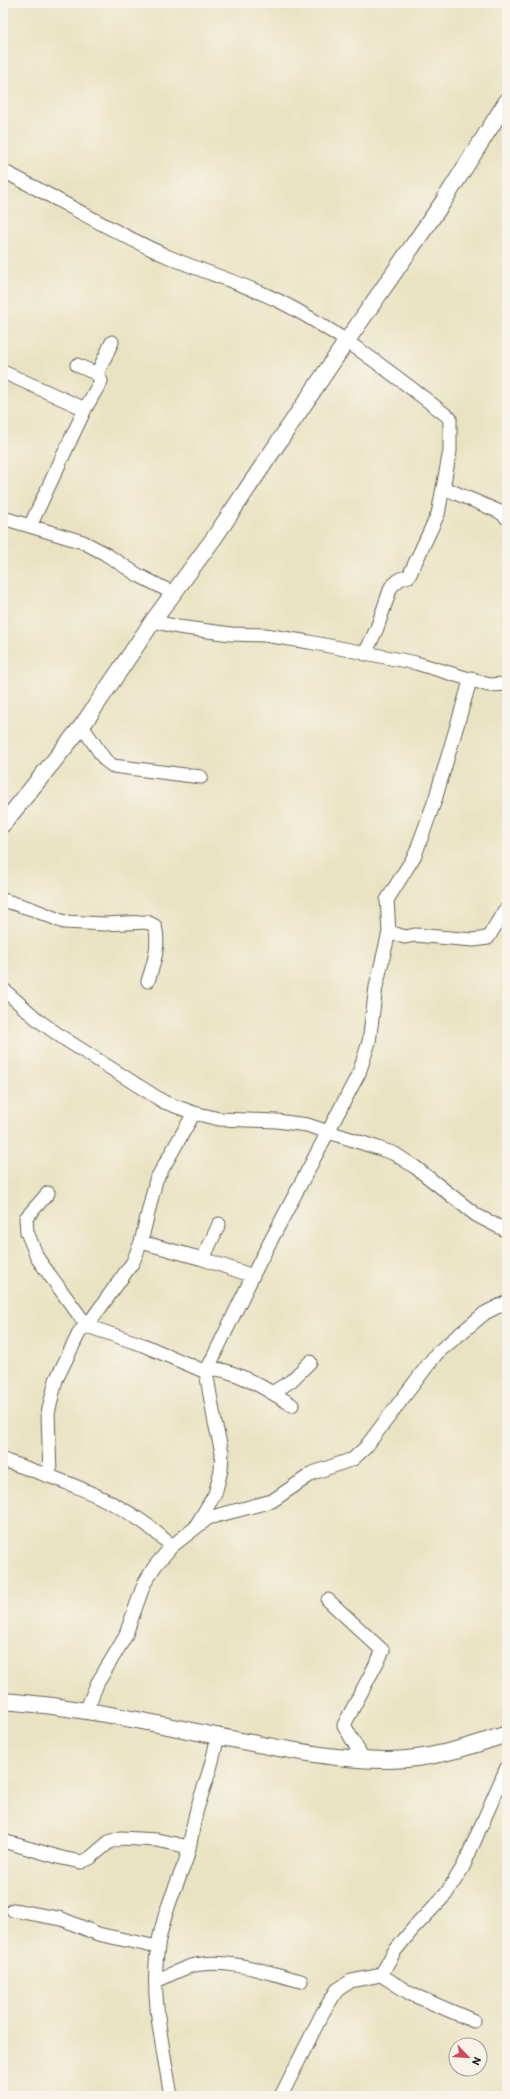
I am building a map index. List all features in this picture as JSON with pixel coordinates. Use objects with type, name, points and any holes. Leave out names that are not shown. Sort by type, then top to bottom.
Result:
[{"type":"main road","points":[[3,824],[82,726],[153,621],[240,500],[346,342],[443,202],[507,101]]},
{"type":"main road","points":[[3,1702],[41,1704],[326,1757],[406,1759],[435,1756],[507,1734]]},
{"type":"street","points":[[3,171],[123,235],[170,257],[236,282],[282,302],[346,342],[450,418],[450,451],[438,514],[409,576],[400,579],[392,587],[377,628],[365,654]]},
{"type":"street","points":[[97,374],[112,342]]},
{"type":"street","points":[[30,526],[85,409],[101,381],[97,374],[76,365]]},
{"type":"street","points":[[3,372],[85,409]]},
{"type":"street","points":[[444,488],[500,512],[507,518]]},
{"type":"street","points":[[3,518],[82,542],[104,552],[138,575],[173,593]]},
{"type":"street","points":[[153,621],[178,627],[231,634],[265,635],[416,663],[470,678],[489,685],[507,684]]},
{"type":"street","points":[[195,1527],[215,1494],[221,1470],[222,1458],[206,1372],[253,1276],[359,1073],[369,1042],[376,987],[389,932],[387,900],[418,848],[435,800],[470,678]]},
{"type":"street","points":[[82,726],[105,760],[114,766],[201,777]]},
{"type":"street","points":[[3,900],[32,908],[64,922],[104,924],[147,922],[155,926],[158,936],[154,961],[148,981]]},
{"type":"street","points":[[389,932],[405,937],[414,935],[473,940],[488,938],[504,911],[507,910]]},
{"type":"street","points":[[3,989],[38,1020],[62,1038],[164,1102],[194,1113],[219,1119],[278,1121],[307,1125],[327,1133],[395,1154],[415,1166],[476,1215],[507,1231]]},
{"type":"street","points":[[50,1475],[48,1413],[56,1380],[80,1331],[87,1326],[134,1262],[141,1242],[156,1180],[194,1113]]},
{"type":"street","points":[[48,1193],[26,1218],[27,1232],[38,1259],[87,1326],[143,1345],[206,1372],[214,1369],[238,1376],[292,1405]]},
{"type":"street","points":[[203,1259],[219,1224]]},
{"type":"street","points":[[141,1242],[203,1259],[253,1276]]},
{"type":"street","points":[[86,1712],[97,1684],[125,1637],[144,1584],[155,1566],[172,1546],[208,1518],[272,1501],[313,1473],[353,1459],[365,1448],[437,1353],[485,1313],[507,1302]]},
{"type":"street","points":[[272,1393],[291,1380],[310,1362]]},
{"type":"street","points":[[3,1460],[50,1475],[96,1496],[143,1522],[172,1546]]},
{"type":"street","points":[[328,1600],[383,1651],[344,1725],[364,1759]]},
{"type":"street","points":[[171,2096],[158,2014],[156,1981],[158,1947],[168,1903],[185,1861],[197,1810],[209,1777],[216,1750],[217,1737]]},
{"type":"street","points":[[381,1975],[394,1952],[412,1930],[446,1894],[463,1867],[507,1767]]},
{"type":"street","points":[[3,1841],[81,1862],[90,1858],[109,1842],[121,1838],[157,1840],[189,1847]]},
{"type":"street","points":[[13,1910],[62,1919],[98,1934],[158,1947]]},
{"type":"street","points":[[156,1981],[196,1965],[214,1964],[238,1965],[301,1981]]},
{"type":"street","points":[[281,2096],[322,2014],[337,1990],[351,1981],[381,1975],[411,1994],[474,2022]]}]
